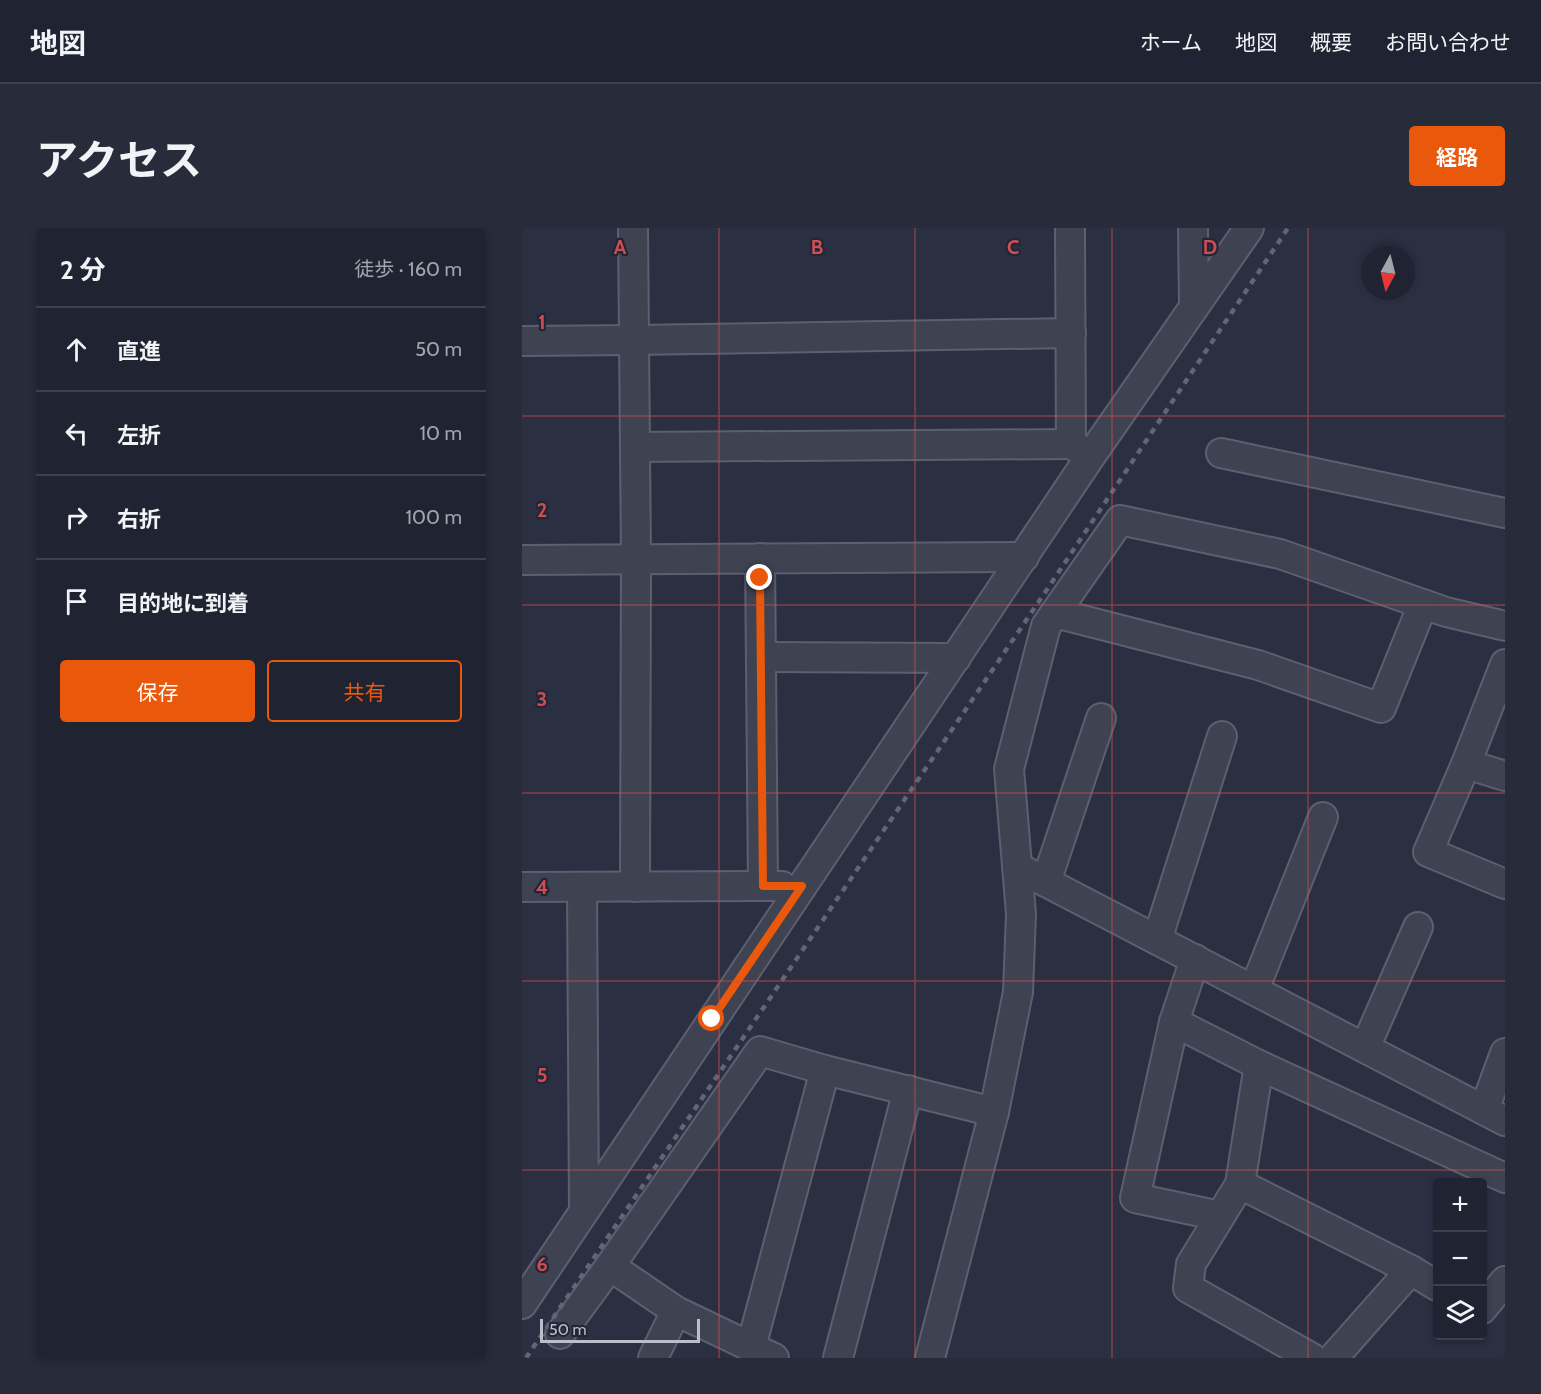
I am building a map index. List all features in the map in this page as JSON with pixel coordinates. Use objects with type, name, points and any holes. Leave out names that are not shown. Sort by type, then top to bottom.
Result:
[{"type":"street","points":[[633,228],[636,560],[635,887]]},
{"type":"street","points":[[1070,228],[1071,333],[1081,450]]},
{"type":"street","points":[[1193,228],[1194,306]]},
{"type":"street","points":[[522,1304],[1024,557],[1081,450],[1194,306],[1249,228]]},
{"type":"street","points":[[522,341],[1071,333]]},
{"type":"street","points":[[635,447],[1081,450]]},
{"type":"street","points":[[1221,453],[1505,513]]},
{"type":"street","points":[[930,1358],[994,1112],[1018,992],[1021,914],[1009,769],[1046,626],[1120,520],[1280,554],[1446,612],[1505,626]]},
{"type":"street","points":[[522,560],[1024,557]]},
{"type":"street","points":[[760,558],[763,886]]},
{"type":"street","points":[[1055,613],[1258,665],[1381,708],[1423,604]]},
{"type":"street","points":[[761,657],[956,658]]},
{"type":"street","points":[[1505,664],[1466,764],[1428,852],[1505,884]]},
{"type":"street","points":[[1046,882],[1101,718]]},
{"type":"street","points":[[1157,940],[1222,736]]},
{"type":"street","points":[[1466,764],[1505,776]]},
{"type":"street","points":[[1254,990],[1323,817]]},
{"type":"street","points":[[1017,867],[1494,1115],[1505,1053]]},
{"type":"street","points":[[522,887],[802,886]]},
{"type":"street","points":[[582,887],[584,1210]]},
{"type":"street","points":[[1365,1048],[1418,927]]},
{"type":"street","points":[[1196,959],[1174,1022],[1135,1198],[1220,1216]]},
{"type":"street","points":[[1174,1022],[1259,1065],[1505,1178]]},
{"type":"street","points":[[560,1334],[760,1052],[994,1112]]},
{"type":"street","points":[[1259,1065],[1240,1184],[1191,1264],[1188,1288],[1312,1358]]},
{"type":"street","points":[[610,1266],[676,1311],[762,1352],[825,1070]]},
{"type":"street","points":[[838,1358],[908,1090]]},
{"type":"street","points":[[1240,1184],[1411,1270],[1433,1284]]},
{"type":"street","points":[[1333,1358],[1411,1270]]},
{"type":"street","points":[[1487,1304],[1505,1281]]},
{"type":"street","points":[[653,1358],[676,1311]]},
{"type":"railway","points":[[526,1358],[1046,591],[1288,228]]},
{"type":"route","points":[[712,1019],[802,886],[763,886],[760,578]]}]
